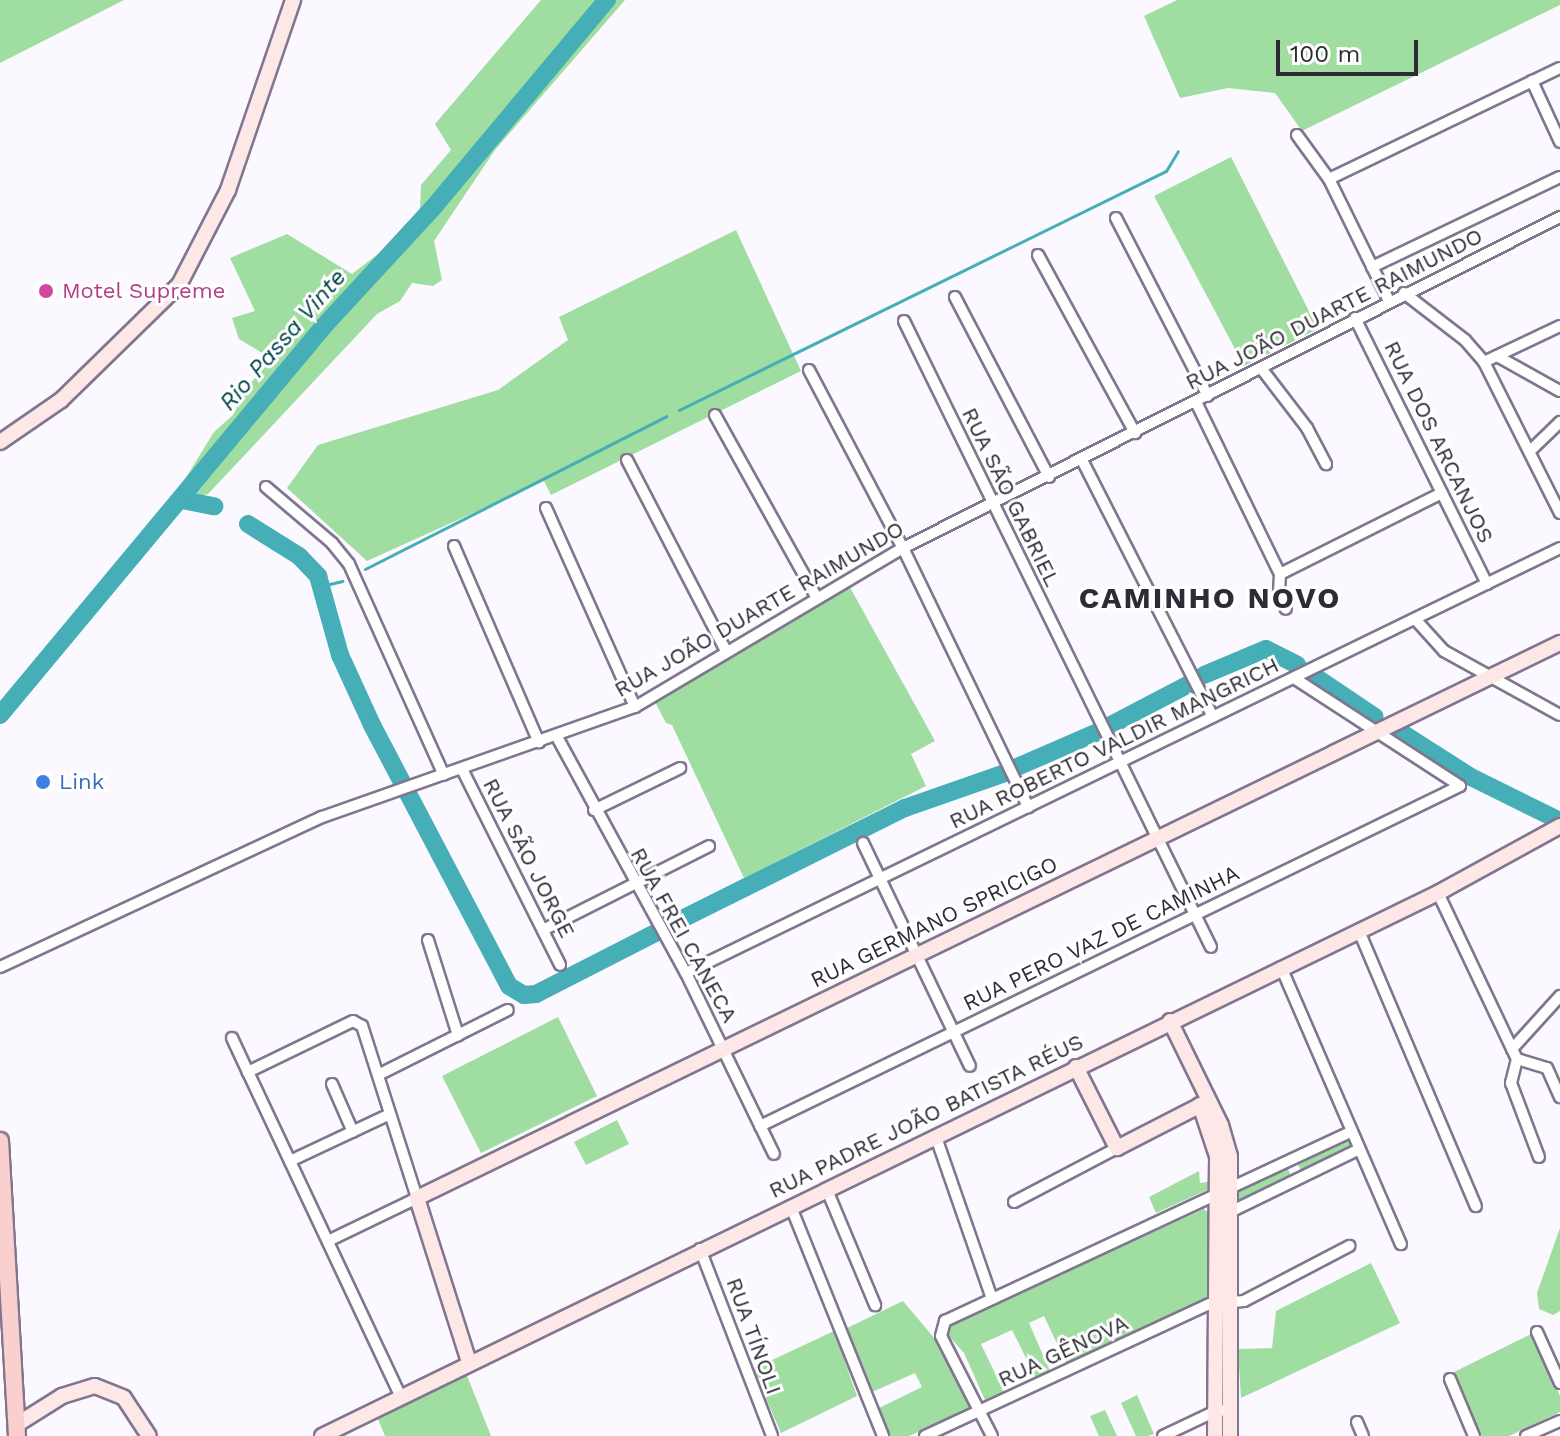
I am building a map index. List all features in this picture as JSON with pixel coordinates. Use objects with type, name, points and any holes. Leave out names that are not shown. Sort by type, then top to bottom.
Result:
[{"type":"main road","points":[[0,1141],[16,1430],[0,1435]]},
{"type":"street","points":[[0,442],[61,400],[179,285],[228,190],[293,0]]},
{"type":"street","points":[[1329,179],[1560,68]]},
{"type":"street","points":[[1532,81],[1560,142]]},
{"type":"street","points":[[1297,135],[1329,179],[1389,301]]},
{"type":"street","points":[[1372,267],[1560,177]]},
{"type":"street","name":"RUA JOÃO DUARTE RAIMUNDO","points":[[0,967],[322,817],[635,707],[815,595],[903,548],[1560,217]]},
{"type":"street","points":[[1116,218],[1208,396]]},
{"type":"street","points":[[1038,255],[1135,433]]},
{"type":"street","points":[[1404,293],[1465,340],[1484,362],[1560,513]]},
{"type":"street","points":[[955,297],[1049,477]]},
{"type":"street","name":"RUA DOS ARCANJOS","points":[[1355,318],[1487,584]]},
{"type":"street","name":"RUA SÃO GABRIEL","points":[[904,321],[1211,947]]},
{"type":"street","points":[[1484,362],[1560,326]]},
{"type":"street","points":[[1497,356],[1560,391]]},
{"type":"street","points":[[1261,368],[1307,428],[1326,464]]},
{"type":"street","points":[[809,370],[903,548],[1028,807]]},
{"type":"street","points":[[1196,402],[1280,574],[1279,592],[1286,609]]},
{"type":"street","points":[[715,415],[815,595]]},
{"type":"street","points":[[1530,451],[1560,422]]},
{"type":"street","points":[[627,460],[726,651]]},
{"type":"street","points":[[1082,460],[1213,717]]},
{"type":"street","points":[[266,487],[341,551],[444,775]]},
{"type":"street","points":[[1280,574],[1442,493]]},
{"type":"street","points":[[546,508],[635,707]]},
{"type":"street","points":[[454,546],[539,742]]},
{"type":"street","name":"RUA ROBERTO VALDIR MANGRICH","points":[[686,973],[1560,548]]},
{"type":"street","points":[[1415,619],[1444,651],[1495,674],[1560,715]]},
{"type":"street","name":"RUA GERMANO SPRICIGO","points":[[328,1241],[1560,643]]},
{"type":"street","points":[[1294,678],[1376,732]]},
{"type":"street","name":"RUA PERO VAZ DE CAMINHA","points":[[760,1126],[1460,786],[1376,732]]},
{"type":"street","name":"RUA FREI CANECA","points":[[556,735],[633,884],[686,973],[774,1154]]},
{"type":"street","points":[[594,810],[680,768]]},
{"type":"street","name":"RUA SÃO JORGE","points":[[462,769],[560,965]]},
{"type":"street","name":"RUA PADRE JOÃO BATISTA RÉUS","points":[[324,1436],[400,1395],[1438,893],[1556,831]]},
{"type":"street","points":[[863,843],[970,1066]]},
{"type":"street","points":[[543,930],[709,846]]},
{"type":"street","points":[[1438,893],[1514,1054],[1511,1083],[1539,1157]]},
{"type":"street","points":[[1359,931],[1476,1206]]},
{"type":"street","points":[[428,940],[458,1035]]},
{"type":"street","points":[[1281,967],[1401,1244]]},
{"type":"street","points":[[1514,1054],[1560,996]]},
{"type":"street","points":[[378,1075],[508,1010]]},
{"type":"street","points":[[1170,1021],[1205,1103],[1228,1145],[1223,1191],[1223,1435]]},
{"type":"street","points":[[248,1072],[348,1022],[362,1026],[469,1362]]},
{"type":"street","points":[[232,1038],[400,1395]]},
{"type":"street","points":[[1514,1054],[1547,1068],[1560,1097]]},
{"type":"street","points":[[1076,1067],[1117,1148]]},
{"type":"street","points":[[332,1084],[353,1132]]},
{"type":"street","points":[[1014,1202],[1205,1103]]},
{"type":"street","points":[[290,1161],[390,1114]]},
{"type":"street","points":[[992,1436],[940,1329],[954,1315],[1352,1131]]},
{"type":"street","points":[[936,1137],[992,1299]]},
{"type":"street","points":[[1230,1212],[1360,1149]]},
{"type":"street","points":[[1289,1160],[1298,1180]]},
{"type":"street","points":[[827,1190],[875,1305]]},
{"type":"street","points":[[1223,1191],[1230,1212],[1223,1304]]},
{"type":"street","points":[[791,1207],[853,1370],[883,1436]]},
{"type":"street","name":"RUA GÊNOVA","points":[[925,1436],[1349,1246]]},
{"type":"street","name":"RUA TÍNOLI","points":[[700,1249],[772,1436]]},
{"type":"street","points":[[1537,1332],[1560,1383]]},
{"type":"street","points":[[1450,1379],[1474,1436]]},
{"type":"street","points":[[16,1430],[62,1396],[95,1386],[124,1398],[149,1436]]},
{"type":"street","points":[[1163,1436],[1223,1411]]},
{"type":"street","points":[[1526,1436],[1560,1421]]},
{"type":"street","points":[[1357,1422],[1363,1436]]},
{"type":"green space","points":[[0,0],[124,0],[0,63]]},
{"type":"green space","points":[[541,0],[625,0],[495,150],[434,241],[442,280],[433,286],[412,283],[400,301],[377,314],[208,494],[198,497],[180,487],[214,432],[233,415],[248,386],[272,359],[239,339],[232,318],[255,311],[230,258],[287,234],[352,274],[409,230],[420,210],[421,185],[451,150],[435,124]]},
{"type":"green space","points":[[1177,0],[1560,0],[1560,5],[1302,131],[1275,93],[1228,88],[1180,98],[1144,16]]},
{"type":"green space","points":[[1231,157],[1318,329],[1244,366],[1154,196]]},
{"type":"green space","points":[[736,230],[801,371],[551,495],[544,481],[367,561],[287,488],[318,445],[498,390],[568,340],[559,317]]},
{"type":"green space","points":[[847,582],[935,741],[911,754],[926,786],[744,878],[672,725],[666,723],[654,700]]},
{"type":"green space","points":[[558,1017],[597,1096],[481,1153],[442,1076]]},
{"type":"green space","points":[[617,1120],[629,1144],[586,1165],[574,1142]]},
{"type":"green space","points":[[1349,1135],[1355,1148],[1302,1173],[1296,1161]]},
{"type":"green space","points":[[1286,1165],[1292,1178],[1239,1204],[1238,1188]]},
{"type":"green space","points":[[1199,1171],[1200,1183],[1208,1182],[1209,1189],[1156,1213],[1149,1197]]},
{"type":"green space","points":[[1204,1209],[1212,1216],[1210,1299],[1066,1363],[1044,1316],[1029,1323],[1050,1371],[1036,1378],[1012,1330],[981,1344],[1004,1392],[985,1400],[964,1353],[947,1334],[952,1324]]},
{"type":"green space","points":[[1560,1228],[1560,1311],[1553,1315],[1539,1309],[1537,1293]]},
{"type":"green space","points":[[1371,1263],[1400,1323],[1241,1398],[1238,1349],[1272,1348],[1276,1311]]},
{"type":"green space","points":[[903,1301],[951,1358],[972,1408],[909,1436],[889,1436],[879,1408],[922,1387],[915,1373],[870,1393],[845,1329]]},
{"type":"green space","points":[[834,1331],[857,1396],[781,1433],[753,1369]]},
{"type":"green space","points":[[1533,1333],[1560,1396],[1560,1412],[1509,1436],[1482,1436],[1454,1372]]},
{"type":"green space","points":[[466,1373],[491,1436],[385,1436],[378,1419]]},
{"type":"green space","points":[[1137,1395],[1154,1434],[1136,1436],[1121,1403]]},
{"type":"green space","points":[[1105,1410],[1117,1436],[1099,1436],[1090,1416]]},
{"type":"waterway","name":"Rio Passa Vinte","points":[[0,715],[323,327],[432,209],[607,0]]},
{"type":"waterway","points":[[679,410],[1166,171],[1178,151]]},
{"type":"waterway","points":[[365,569],[666,416]]},
{"type":"waterway","points":[[182,500],[214,506]]},
{"type":"waterway","points":[[248,524],[299,556],[318,576],[340,655],[372,725],[509,986],[524,995],[536,994],[655,933]]},
{"type":"waterway","points":[[321,586],[342,581]]},
{"type":"waterway","points":[[1204,675],[1266,649],[1297,665]]},
{"type":"waterway","points":[[1314,676],[1375,717]]},
{"type":"waterway","points":[[1111,725],[1189,684]]},
{"type":"waterway","points":[[1399,731],[1471,777],[1554,818]]},
{"type":"waterway","points":[[1017,767],[1098,732]]},
{"type":"waterway","points":[[668,926],[905,808],[1005,773]]},
{"type":"place","name":"Motel Supreme","points":[[46,291]]},
{"type":"place","name":"Link","points":[[43,782]]},
{"type":"district","name":"CAMINHO NOVO","points":[[1210,598]]}]
